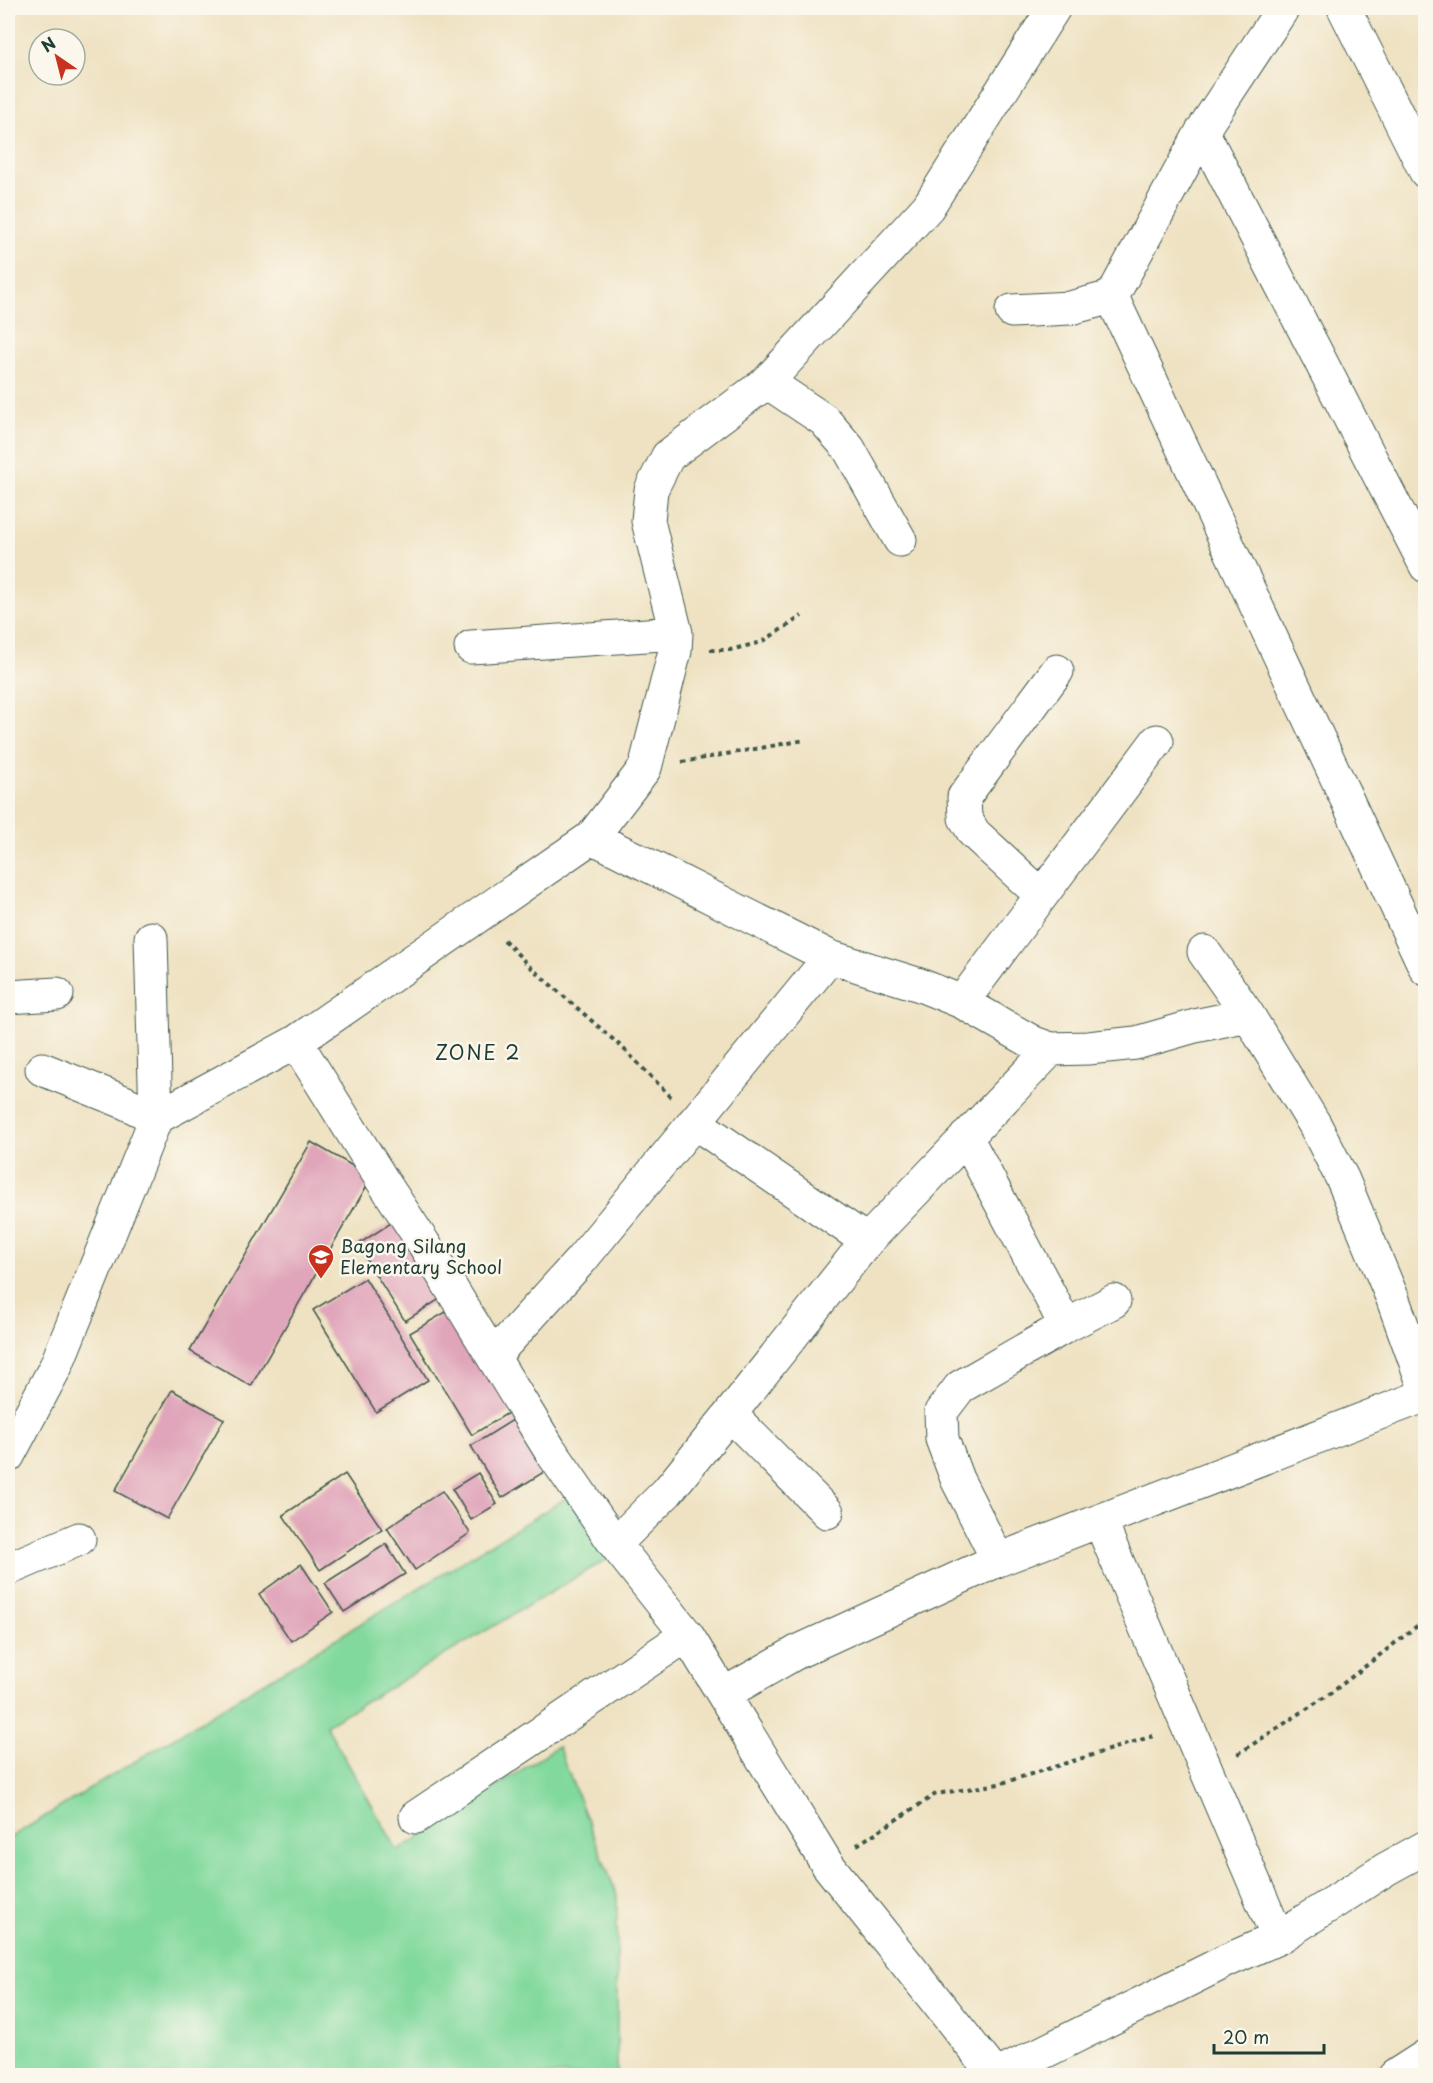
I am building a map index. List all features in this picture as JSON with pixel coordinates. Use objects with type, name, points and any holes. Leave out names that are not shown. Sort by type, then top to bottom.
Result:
[{"type":"street","points":[[156,1118],[296,1042],[592,837],[645,768],[675,642],[648,521],[651,490],[668,456],[767,382],[928,207],[1054,8]]},
{"type":"street","points":[[1012,311],[1070,308],[1113,297],[1202,131],[1283,8]]},
{"type":"street","points":[[1344,8],[1425,172]]},
{"type":"street","points":[[1202,131],[1425,566]]},
{"type":"street","points":[[1113,297],[1415,922],[1425,969]]},
{"type":"street","points":[[767,382],[824,420],[849,449],[900,540]]},
{"type":"street","points":[[471,647],[675,642]]},
{"type":"street","points":[[1041,895],[974,833],[965,818],[964,797],[1057,671]]},
{"type":"street","points":[[962,1002],[1157,741]]},
{"type":"street","points":[[592,837],[830,957],[921,985],[962,1002],[1051,1049],[1088,1048],[1136,1042],[1248,1015]]},
{"type":"street","points":[[8,1456],[56,1366],[156,1118],[152,938]]},
{"type":"street","points":[[1204,951],[1248,1015],[1315,1125],[1343,1180],[1392,1297],[1425,1390]]},
{"type":"street","points":[[493,1357],[580,1260],[830,957]]},
{"type":"street","points":[[8,997],[57,994]]},
{"type":"street","points":[[296,1042],[381,1180],[424,1244],[550,1450],[615,1544],[687,1635],[827,1864],[996,2075],[1228,1960],[1278,1938],[1386,1869],[1425,1847]]},
{"type":"street","points":[[615,1544],[667,1492],[867,1241],[1051,1049]]},
{"type":"street","points":[[42,1070],[124,1102],[156,1118]]},
{"type":"street","points":[[694,1122],[867,1241]]},
{"type":"street","points":[[966,1137],[1066,1326]]},
{"type":"street","points":[[998,1560],[953,1469],[942,1439],[940,1412],[960,1387],[1113,1301]]},
{"type":"street","points":[[724,1694],[797,1652],[998,1560],[1425,1395]]},
{"type":"street","points":[[730,1414],[827,1512]]},
{"type":"street","points":[[1100,1521],[1278,1938]]},
{"type":"street","points":[[8,1569],[79,1539]]},
{"type":"street","points":[[416,1817],[687,1635]]},
{"type":"street","points":[[1395,2076],[1425,2056]]},
{"type":"path","points":[[675,642],[730,650],[762,642],[802,616]]},
{"type":"path","points":[[645,768],[805,740]]},
{"type":"path","points":[[480,914],[528,965],[624,1049],[694,1122]]},
{"type":"path","points":[[1207,1773],[1331,1693],[1425,1619]]},
{"type":"path","points":[[827,1864],[936,1794],[999,1784],[1188,1725]]},
{"type":"green space","points":[[571,1495],[614,1555],[326,1725],[398,1851],[558,1746],[617,1895],[617,2075],[8,2076],[8,1839]]},
{"type":"building","points":[[311,1142],[372,1177],[251,1386],[190,1351]]},
{"type":"building","points":[[394,1221],[443,1297],[405,1321],[357,1245]]},
{"type":"building","points":[[365,1278],[428,1380],[376,1412],[313,1310]]},
{"type":"building","points":[[451,1309],[513,1410],[472,1435],[410,1333]]},
{"type":"building","points":[[172,1390],[224,1419],[167,1519],[115,1491]]},
{"type":"building","points":[[516,1418],[547,1470],[502,1498],[471,1446]]},
{"type":"building","points":[[478,1473],[497,1504],[471,1520],[452,1489]]},
{"type":"building","points":[[345,1474],[382,1529],[320,1570],[283,1515]]},
{"type":"building","points":[[442,1491],[470,1533],[415,1570],[387,1528]]},
{"type":"building","points":[[386,1544],[405,1574],[344,1612],[325,1583]]},
{"type":"building","points":[[301,1564],[333,1612],[291,1641],[259,1594]]},
{"type":"place","name":"Bagong Silang Elementary School","points":[[321,1280]]},
{"type":"district","name":"ZONE 2","points":[[478,1053]]}]
